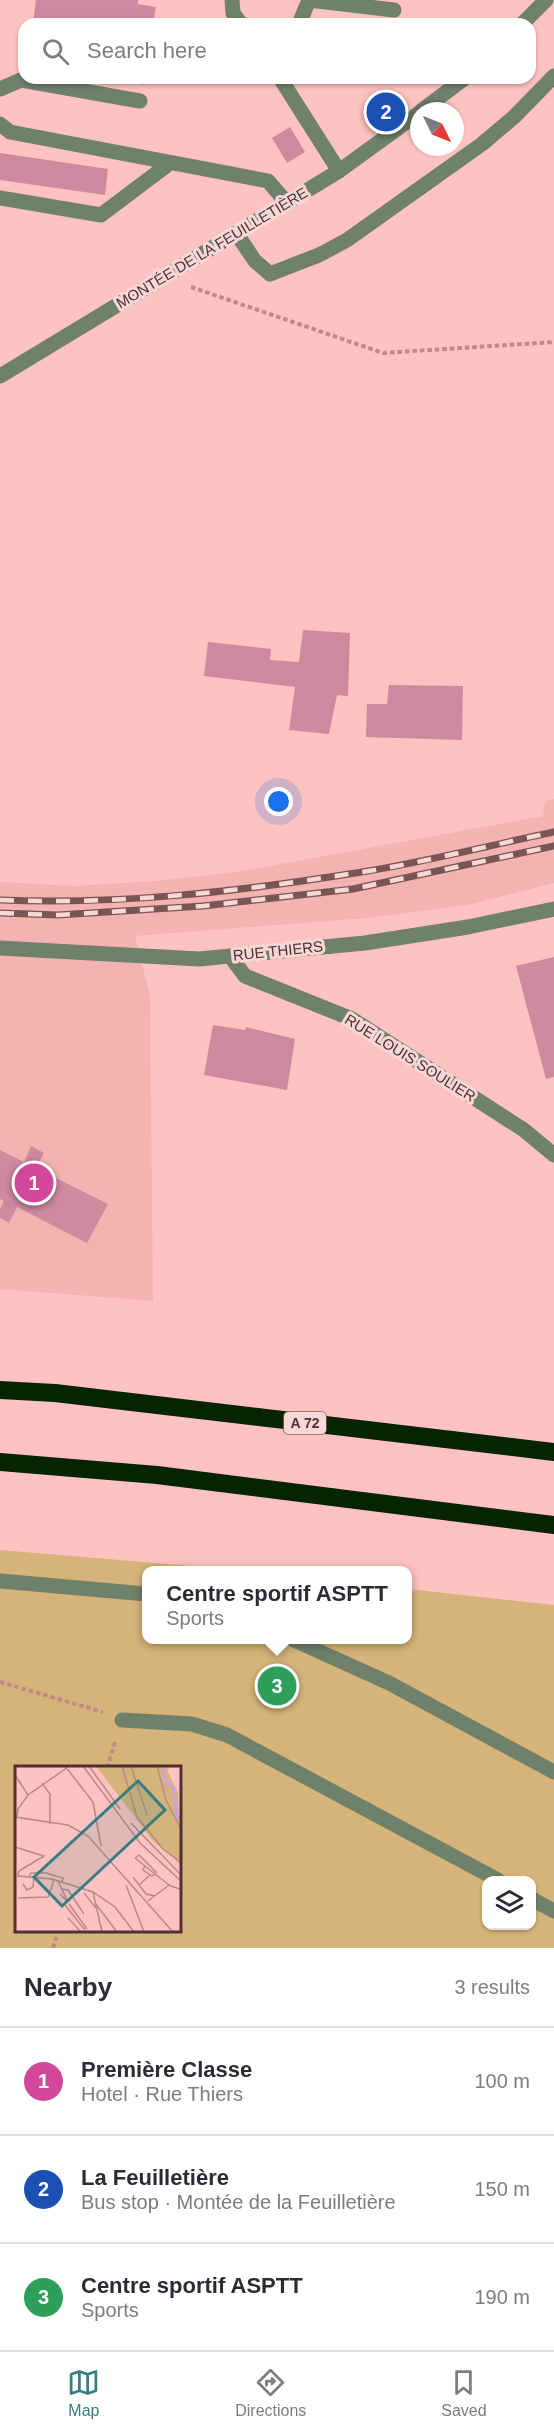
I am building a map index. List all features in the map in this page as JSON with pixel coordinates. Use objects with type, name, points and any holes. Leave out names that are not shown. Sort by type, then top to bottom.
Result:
[{"type":"highway","name":"A 72","points":[[0,1390],[55,1394],[554,1452]]},
{"type":"highway","points":[[0,1462],[157,1475],[554,1525]]},
{"type":"street","points":[[232,0],[233,13],[237,18]]},
{"type":"street","points":[[302,18],[309,0],[394,10]]},
{"type":"street","points":[[528,18],[546,0]]},
{"type":"street","points":[[236,233],[255,261],[270,273],[319,255],[347,240],[482,144],[536,96],[554,76]]},
{"type":"street","points":[[0,89],[18,81]]},
{"type":"street","points":[[44,84],[140,101]]},
{"type":"street","name":"MONTÉE DE LA FEUILLETIÈRE","points":[[433,102],[457,84]]},
{"type":"street","points":[[289,85],[339,171]]},
{"type":"street","name":"MONTÉE DE LA FEUILLETIÈRE","points":[[0,376],[339,171],[410,119]]},
{"type":"street","points":[[0,124],[10,132],[268,181],[287,203]]},
{"type":"street","points":[[0,198],[101,215],[170,163]]},
{"type":"street","name":"RUE THIERS","points":[[0,948],[199,958],[230,956],[376,941],[468,927],[554,909]]},
{"type":"street","name":"RUE LOUIS SOULIER","points":[[230,956],[245,976],[352,1019],[524,1130],[554,1155]]},
{"type":"street","points":[[0,1581],[142,1594]]},
{"type":"street","points":[[303,1644],[389,1683],[554,1772]]},
{"type":"street","points":[[122,1720],[192,1724],[227,1735],[489,1876]]},
{"type":"street","points":[[536,1902],[554,1911]]},
{"type":"path","points":[[164,278],[383,353],[554,342]]},
{"type":"path","points":[[0,1682],[96,1709],[122,1720],[108,1766]]},
{"type":"path","points":[[53,1948],[58,1933]]},
{"type":"shaded area","points":[[554,799],[554,883],[468,905],[367,918],[135,936],[150,996],[153,1301],[0,1289],[0,882],[73,886],[156,881],[237,872],[543,816],[545,801]]},
{"type":"shaded area","points":[[0,1550],[191,1566],[142,1566],[142,1644],[412,1644],[412,1589],[554,1605],[554,1948],[0,1948]]},
{"type":"building","points":[[36,0],[138,0],[138,4],[156,7],[154,18],[34,18]]},
{"type":"building","points":[[290,127],[305,152],[287,163],[272,138]]},
{"type":"building","points":[[0,153],[108,169],[105,195],[0,180]]},
{"type":"building","points":[[303,630],[350,633],[348,696],[337,695],[329,734],[289,730],[295,687],[204,676],[208,642],[271,649],[270,660],[299,662]]},
{"type":"building","points":[[389,685],[463,686],[462,740],[366,737],[367,704],[387,704]]},
{"type":"building","points":[[554,957],[554,1077],[546,1079],[516,966]]},
{"type":"building","points":[[213,1025],[245,1030],[246,1027],[295,1039],[287,1090],[204,1075]]},
{"type":"building","points":[[31,1146],[44,1153],[36,1168],[108,1204],[87,1243],[17,1207],[9,1223],[0,1218],[0,1209],[4,1201],[0,1199],[0,1150],[24,1162]]},
{"type":"railway","points":[[0,900],[131,899],[262,886],[401,865],[554,832]]},
{"type":"railway","points":[[0,913],[58,915],[203,906],[353,889],[554,846]]},
{"type":"place","name":"La Feuilletière","points":[[386,112]]},
{"type":"place","name":"Première Classe","points":[[34,1183]]},
{"type":"place","name":"Centre sportif ASPTT","points":[[277,1686]]}]
